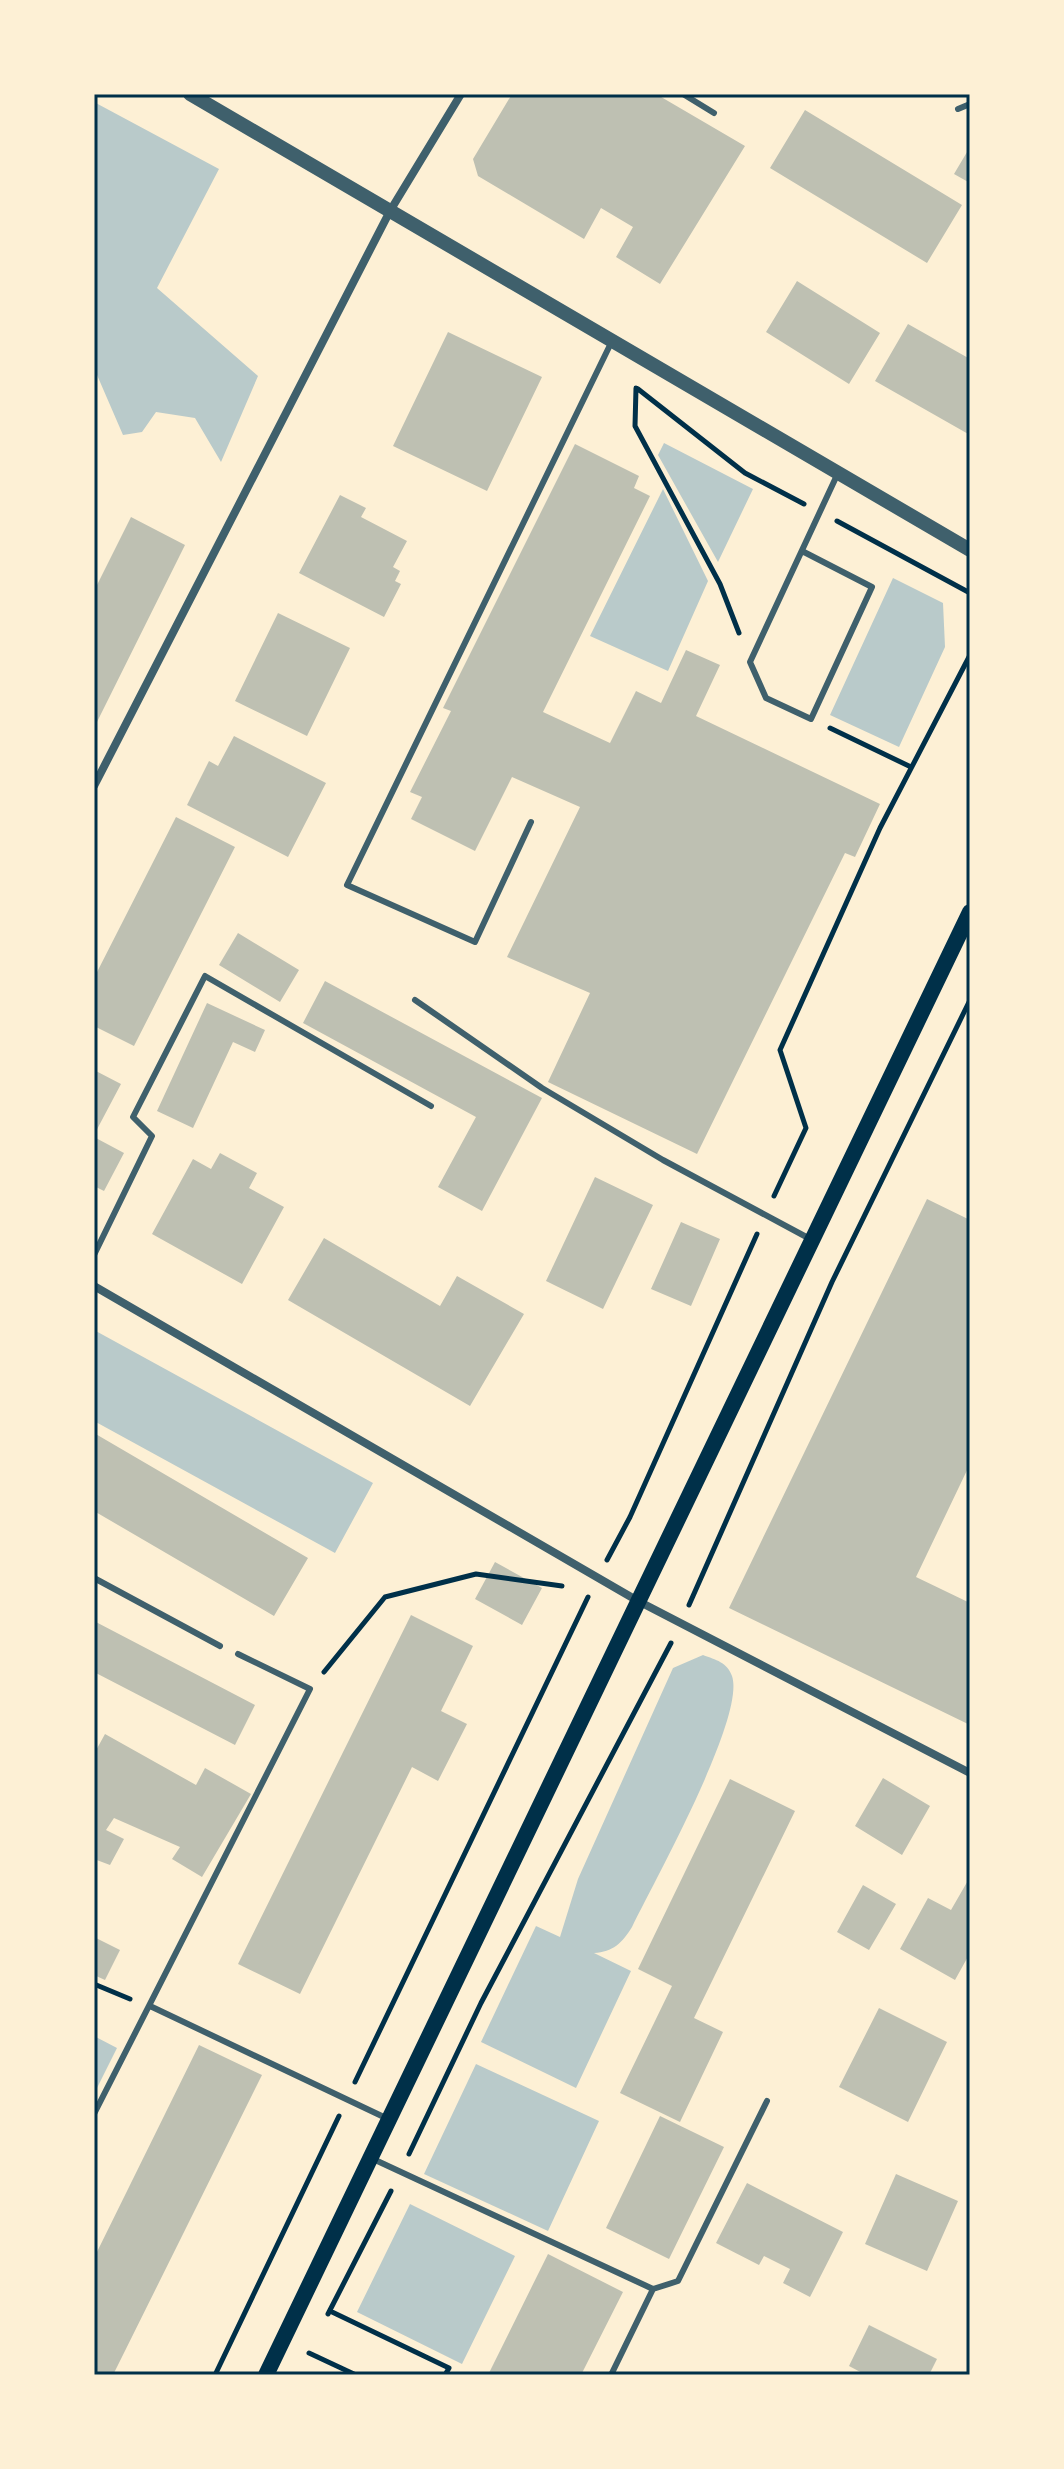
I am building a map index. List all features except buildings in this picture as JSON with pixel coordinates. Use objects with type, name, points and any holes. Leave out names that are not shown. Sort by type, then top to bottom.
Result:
[{"type":"main road","points":[[266,2375],[970,912]]},
{"type":"street","points":[[190,94],[970,550]]},
{"type":"street","points":[[94,786],[390,211],[461,94]]},
{"type":"street","points":[[94,1286],[638,1601],[970,1773]]},
{"type":"lane","points":[[683,94],[714,113]]},
{"type":"lane","points":[[958,109],[970,104]]},
{"type":"lane","points":[[531,822],[475,942],[347,885],[612,341]]},
{"type":"lane","points":[[802,551],[872,587],[811,719],[766,698],[750,662],[838,473]]},
{"type":"lane","points":[[94,1255],[152,1136],[133,1117],[205,976],[431,1106]]},
{"type":"lane","points":[[415,1000],[542,1088],[663,1160],[812,1240]]},
{"type":"lane","points":[[94,1578],[220,1646]]},
{"type":"lane","points":[[94,2114],[310,1689],[238,1654]]},
{"type":"lane","points":[[150,2006],[388,2119]]},
{"type":"lane","points":[[370,2158],[653,2289],[678,2281],[767,2101]]},
{"type":"lane","points":[[611,2375],[653,2289]]},
{"type":"path","points":[[602,360],[745,473],[970,593]]},
{"type":"path","points":[[636,387],[635,426],[720,584],[750,662]]},
{"type":"path","points":[[215,2375],[589,1595],[630,1517],[806,1128],[780,1050],[880,828],[970,655]]},
{"type":"path","points":[[811,719],[911,767]]},
{"type":"path","points":[[323,2325],[400,2174],[481,2003],[681,1623],[832,1282],[970,1000]]},
{"type":"path","points":[[310,1689],[385,1597],[476,1574],[562,1586],[589,1595]]},
{"type":"path","points":[[94,1984],[150,2006]]},
{"type":"path","points":[[330,2311],[449,2368],[445,2375]]},
{"type":"path","points":[[305,2360],[316,2339]]},
{"type":"path","points":[[309,2353],[356,2375]]},
{"type":"shaded area","points":[[94,102],[219,169],[157,288],[258,376],[221,462],[195,418],[156,412],[142,432],[123,435],[94,368]]},
{"type":"shaded area","points":[[664,443],[753,489],[718,562],[658,455]]},
{"type":"shaded area","points":[[663,489],[708,581],[668,671],[590,636]]},
{"type":"shaded area","points":[[893,578],[943,603],[945,647],[899,747],[830,715]]},
{"type":"shaded area","points":[[94,1330],[373,1483],[335,1553],[94,1421]]},
{"type":"shaded area","points":[[703,1655],[724,1665],[732,1676],[733,1697],[725,1726],[696,1800],[632,1927],[616,1946],[594,1953],[631,1971],[576,2088],[481,2042],[536,1926],[560,1937],[578,1879],[673,1668]]},
{"type":"shaded area","points":[[94,2036],[117,2048],[94,2094]]},
{"type":"shaded area","points":[[476,2064],[599,2121],[548,2231],[424,2174]]},
{"type":"shaded area","points":[[410,2204],[515,2256],[462,2364],[357,2312]]}]
